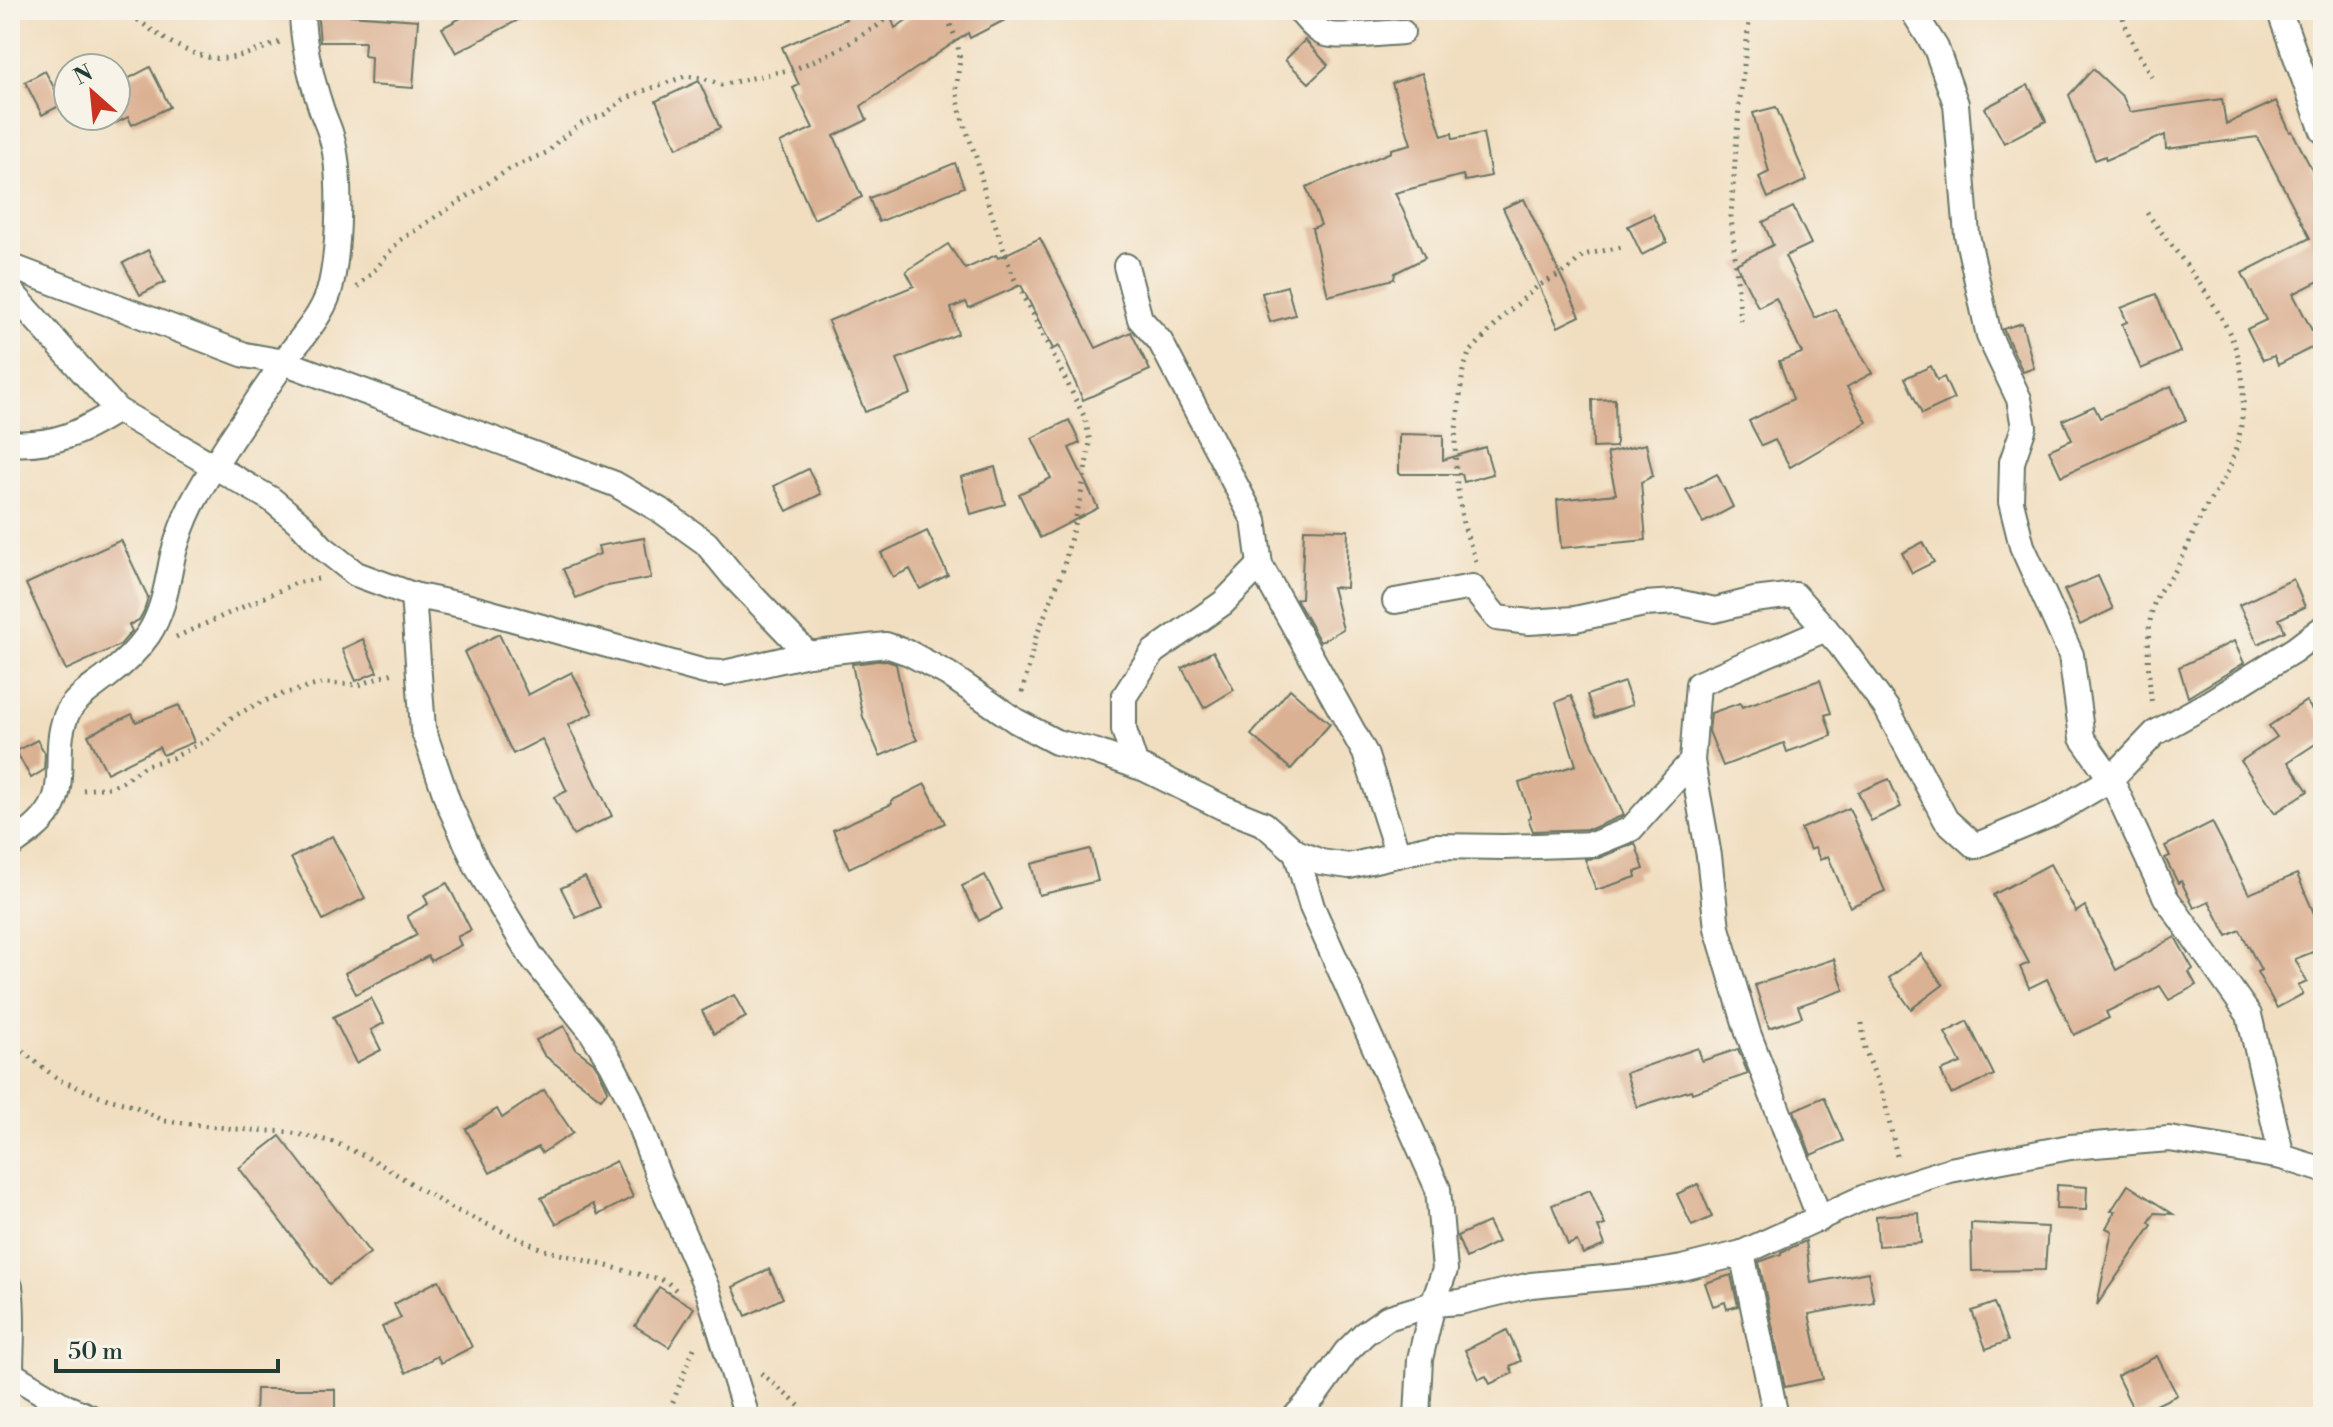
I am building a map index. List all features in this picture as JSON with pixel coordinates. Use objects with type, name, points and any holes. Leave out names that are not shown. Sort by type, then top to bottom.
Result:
[{"type":"street","points":[[1299,10],[1324,34],[1402,32]]},
{"type":"street","points":[[1912,10],[1936,48],[1956,104],[1967,235],[1976,279],[1989,336],[2019,399],[2024,427],[2012,462],[2011,502],[2022,546],[2071,655],[2082,738],[2111,779],[2166,898],[2249,1015],[2282,1157]]},
{"type":"street","points":[[2279,10],[2323,131]]},
{"type":"street","points":[[10,846],[34,828],[55,801],[61,729],[70,708],[85,692],[131,656],[155,625],[180,531],[214,465],[327,300],[334,267],[338,163],[302,22]]},
{"type":"street","points":[[10,266],[245,355],[284,362],[615,484],[663,512],[706,543],[808,654]]},
{"type":"street","points":[[1126,266],[1140,319],[1160,341],[1254,520],[1260,565],[1365,753],[1398,855]]},
{"type":"street","points":[[10,290],[117,410],[271,499],[356,574],[413,595],[466,606],[705,672],[724,673],[808,654],[886,645],[909,653],[948,674],[1016,721],[1056,742],[1136,766],[1264,824],[1296,852],[1321,862],[1349,866],[1435,846],[1594,844],[1631,829],[1692,761]]},
{"type":"street","points":[[10,443],[55,441],[86,430],[117,410]]},
{"type":"street","points":[[1136,766],[1124,730],[1124,697],[1153,652],[1223,603],[1260,565]]},
{"type":"street","points":[[1395,601],[1472,587],[1497,618],[1529,622],[1575,619],[1644,604],[1677,602],[1715,610],[1754,600],[1795,595],[1826,629],[1887,709],[1946,820],[1975,846],[2052,814],[2111,779],[2155,733],[2294,650],[2323,628]]},
{"type":"street","points":[[413,595],[423,729],[448,802],[477,867],[531,956],[591,1031],[630,1099],[657,1173],[708,1291],[747,1417]]},
{"type":"street","points":[[1820,1219],[1748,1033],[1717,928],[1709,856],[1692,761],[1698,684],[1826,629]]},
{"type":"street","points":[[1296,852],[1312,907],[1438,1189],[1445,1270],[1420,1359],[1417,1417]]},
{"type":"street","points":[[1295,1417],[1346,1352],[1387,1318],[1433,1304],[1460,1302],[1531,1285],[1646,1274],[1742,1253],[1865,1197],[1950,1170],[2070,1147],[2169,1139],[2282,1157],[2323,1170]]},
{"type":"street","points":[[1742,1253],[1776,1417]]},
{"type":"street","points":[[10,1287],[13,1309],[10,1373],[66,1407],[90,1417]]},
{"type":"path","points":[[125,10],[163,39],[215,58],[231,57],[269,46],[302,22]]},
{"type":"path","points":[[327,300],[360,285],[399,241],[511,168],[548,152],[582,123],[605,114],[623,100],[686,76],[721,85],[797,68],[838,50],[896,10]]},
{"type":"path","points":[[944,10],[957,41],[960,60],[956,89],[961,115],[1012,274],[1085,418],[1090,442],[1088,467],[1063,570],[1036,637],[1016,721]]},
{"type":"path","points":[[1741,321],[1731,216],[1749,23],[1759,10]]},
{"type":"path","points":[[2121,10],[2136,52],[2153,78]]},
{"type":"path","points":[[2147,213],[2210,300],[2225,326],[2238,354],[2244,410],[2228,471],[2204,510],[2175,571],[2157,596],[2150,621],[2149,682],[2155,733]]},
{"type":"path","points":[[1477,564],[1463,524],[1456,477],[1455,438],[1463,371],[1469,353],[1538,286],[1568,270],[1583,255],[1622,247]]},
{"type":"path","points":[[174,638],[296,583],[356,574]]},
{"type":"path","points":[[55,801],[78,791],[110,787],[122,782],[146,765],[172,758],[206,741],[231,718],[283,694],[324,683],[359,685],[394,672],[419,672]]},
{"type":"path","points":[[1862,1023],[1865,1049],[1884,1098],[1903,1184]]},
{"type":"path","points":[[10,1042],[59,1080],[134,1106],[165,1121],[288,1132],[334,1142],[375,1161],[451,1208],[544,1250],[666,1281],[685,1298]]},
{"type":"path","points":[[667,1417],[699,1335],[724,1346],[770,1380],[812,1417]]},
{"type":"building","points":[[317,10],[350,10],[350,15],[418,20],[413,88],[370,85],[371,57],[364,56],[365,42],[320,42]]},
{"type":"building","points":[[476,10],[537,10],[456,53],[442,28]]},
{"type":"building","points":[[841,10],[888,10],[895,28],[921,10],[1024,10],[970,38],[968,33],[861,106],[867,120],[834,136],[862,197],[814,219],[780,143],[813,128],[793,88],[799,85],[782,47],[846,19]]},
{"type":"building","points":[[1305,40],[1328,65],[1309,83],[1285,60]]},
{"type":"building","points":[[150,67],[170,107],[132,125],[132,77]]},
{"type":"building","points":[[2093,69],[2123,97],[2130,112],[2222,99],[2226,124],[2276,101],[2323,191],[2323,279],[2293,294],[2319,344],[2278,365],[2274,356],[2263,360],[2247,329],[2266,320],[2242,273],[2310,238],[2257,137],[2166,149],[2165,135],[2106,160],[2105,156],[2095,160],[2069,95]]},
{"type":"building","points":[[45,71],[52,84],[52,110],[42,115],[25,82]]},
{"type":"building","points":[[1422,73],[1442,136],[1452,133],[1453,139],[1483,133],[1491,176],[1465,181],[1463,175],[1395,193],[1425,258],[1395,273],[1394,279],[1328,296],[1312,228],[1321,225],[1306,187],[1391,152],[1391,149],[1411,144],[1392,83]]},
{"type":"building","points":[[699,81],[720,128],[677,148],[656,101]]},
{"type":"building","points":[[2028,85],[2046,121],[2004,143],[1985,108]]},
{"type":"building","points":[[1776,107],[1807,180],[1768,198],[1759,177],[1769,172],[1753,113]]},
{"type":"building","points":[[955,163],[964,187],[879,222],[869,198]]},
{"type":"building","points":[[1524,199],[1580,316],[1558,327],[1503,208]]},
{"type":"building","points":[[1793,207],[1811,244],[1785,256],[1815,318],[1835,309],[1872,373],[1847,387],[1867,422],[1790,467],[1775,440],[1762,446],[1749,421],[1793,399],[1779,361],[1802,353],[1776,298],[1758,307],[1736,264],[1773,245],[1763,222]]},
{"type":"building","points":[[1653,214],[1667,242],[1642,255],[1628,226]]},
{"type":"building","points":[[1040,238],[1096,348],[1131,332],[1150,370],[1083,400],[1059,346],[1053,349],[1021,285],[969,308],[966,302],[951,308],[958,334],[897,359],[911,394],[865,412],[828,321],[914,286],[906,271],[948,244],[965,269],[996,255],[998,258]]},
{"type":"building","points":[[148,250],[165,282],[140,295],[123,263]]},
{"type":"building","points":[[1287,286],[1295,315],[1270,322],[1262,293]]},
{"type":"building","points":[[2156,294],[2180,352],[2141,369],[2122,324],[2127,322],[2121,308]]},
{"type":"building","points":[[2022,323],[2034,368],[2023,372],[2003,329]]},
{"type":"building","points":[[1931,366],[1937,380],[1944,377],[1954,399],[1922,414],[1905,378]]},
{"type":"building","points":[[2171,386],[2186,420],[2061,476],[2049,450],[2072,440],[2063,420],[2094,406],[2100,418]]},
{"type":"building","points":[[1615,399],[1616,447],[1593,448],[1592,400]]},
{"type":"building","points":[[1069,420],[1080,443],[1069,448],[1098,508],[1040,538],[1019,494],[1051,478],[1032,438]]},
{"type":"building","points":[[1399,434],[1443,435],[1443,460],[1485,447],[1493,474],[1464,482],[1462,474],[1399,474]]},
{"type":"building","points":[[1646,444],[1653,476],[1641,482],[1646,540],[1561,548],[1557,500],[1616,494],[1607,453]]},
{"type":"building","points":[[995,467],[1005,504],[971,514],[961,477]]},
{"type":"building","points":[[808,469],[821,494],[787,511],[774,486]]},
{"type":"building","points":[[1717,474],[1733,507],[1703,523],[1686,490]]},
{"type":"building","points":[[1304,529],[1348,530],[1346,588],[1332,587],[1343,629],[1320,642],[1296,599],[1301,598]]},
{"type":"building","points":[[927,531],[948,575],[920,589],[910,569],[893,577],[881,553]]},
{"type":"building","points":[[644,538],[651,578],[602,587],[576,598],[563,569],[600,554],[598,546]]},
{"type":"building","points":[[121,540],[148,597],[144,611],[139,620],[129,625],[132,631],[120,645],[66,670],[26,584]]},
{"type":"building","points":[[1923,542],[1934,562],[1912,573],[1902,553]]},
{"type":"building","points":[[2098,576],[2113,609],[2080,625],[2064,590]]},
{"type":"building","points":[[2293,579],[2305,607],[2279,619],[2285,631],[2258,644],[2239,605]]},
{"type":"building","points":[[499,634],[528,695],[572,672],[593,713],[568,725],[612,816],[573,835],[554,797],[567,791],[542,739],[513,754],[464,652]]},
{"type":"building","points":[[363,639],[377,672],[356,681],[342,649]]},
{"type":"building","points":[[2234,641],[2244,663],[2188,697],[2179,667]]},
{"type":"building","points":[[1213,651],[1234,690],[1204,708],[1182,668]]},
{"type":"building","points":[[884,660],[896,664],[908,722],[917,740],[880,756],[863,717],[852,664]]},
{"type":"building","points":[[1820,680],[1831,713],[1825,715],[1832,736],[1787,752],[1784,743],[1723,766],[1709,731],[1711,713],[1740,703],[1742,707]]},
{"type":"building","points":[[1624,682],[1632,705],[1595,718],[1587,695]]},
{"type":"building","points":[[1290,689],[1330,724],[1291,769],[1251,735]]},
{"type":"building","points":[[1571,696],[1624,815],[1591,829],[1533,831],[1519,783],[1576,765],[1556,702]]},
{"type":"building","points":[[2306,701],[2323,726],[2323,739],[2288,762],[2308,791],[2275,813],[2241,761],[2277,737],[2269,726]]},
{"type":"building","points":[[179,705],[194,742],[163,755],[159,747],[107,773],[88,735],[132,714],[136,722]]},
{"type":"building","points":[[37,740],[45,753],[44,770],[31,778],[16,751]]},
{"type":"building","points":[[1889,779],[1901,807],[1871,821],[1858,792]]},
{"type":"building","points":[[925,784],[945,823],[849,868],[833,830],[892,804],[891,801]]},
{"type":"building","points":[[1849,808],[1885,891],[1850,907],[1828,856],[1820,860],[1815,848],[1810,850],[1801,829]]},
{"type":"building","points":[[2212,822],[2249,894],[2297,874],[2316,918],[2323,915],[2323,948],[2295,959],[2307,982],[2298,986],[2303,994],[2277,1008],[2257,972],[2261,970],[2240,930],[2227,936],[2209,901],[2194,908],[2165,858],[2170,856],[2165,846]]},
{"type":"building","points":[[332,836],[365,898],[323,920],[291,858]]},
{"type":"building","points":[[1635,843],[1644,869],[1635,872],[1636,877],[1596,890],[1585,859],[1599,858]]},
{"type":"building","points":[[1090,849],[1098,881],[1039,895],[1031,864]]},
{"type":"building","points":[[2050,864],[2076,912],[2085,906],[2116,970],[2175,937],[2193,969],[2189,972],[2196,985],[2169,1000],[2160,986],[2106,1012],[2109,1018],[2074,1035],[2047,979],[2029,988],[2020,967],[2029,963],[1993,895]]},
{"type":"building","points":[[985,875],[1002,909],[979,921],[962,886]]},
{"type":"building","points":[[585,877],[600,907],[576,918],[561,888]]},
{"type":"building","points":[[447,883],[471,930],[457,937],[461,945],[431,961],[428,956],[356,994],[345,973],[417,935],[407,916],[428,904],[424,895]]},
{"type":"building","points":[[1921,954],[1943,985],[1911,1009],[1889,978]]},
{"type":"building","points":[[1834,959],[1844,990],[1798,1006],[1802,1017],[1769,1028],[1755,985]]},
{"type":"building","points":[[734,995],[746,1017],[714,1034],[702,1011]]},
{"type":"building","points":[[371,998],[384,1023],[371,1030],[381,1050],[356,1063],[333,1017]]},
{"type":"building","points":[[1967,1021],[1994,1075],[1951,1094],[1941,1071],[1961,1063],[1945,1033]]},
{"type":"building","points":[[564,1026],[576,1049],[599,1071],[608,1090],[601,1099],[544,1055],[536,1040]]},
{"type":"building","points":[[1698,1048],[1702,1061],[1738,1049],[1748,1074],[1637,1107],[1626,1073]]},
{"type":"building","points":[[544,1090],[573,1133],[542,1153],[538,1147],[490,1173],[466,1129],[497,1109],[502,1118]]},
{"type":"building","points":[[1824,1097],[1843,1141],[1811,1155],[1794,1110]]},
{"type":"building","points":[[280,1136],[370,1253],[329,1284],[239,1168]]},
{"type":"building","points":[[616,1161],[633,1197],[598,1215],[593,1204],[556,1224],[541,1198]]},
{"type":"building","points":[[1698,1184],[1712,1217],[1692,1226],[1677,1194]]},
{"type":"building","points":[[2057,1185],[2087,1187],[2086,1210],[2056,1209]]},
{"type":"building","points":[[2128,1185],[2173,1214],[2155,1213],[2149,1222],[2152,1225],[2097,1305],[2112,1231],[2106,1228],[2115,1211],[2111,1211]]},
{"type":"building","points":[[1590,1190],[1605,1225],[1598,1227],[1605,1245],[1583,1254],[1577,1241],[1568,1245],[1552,1205]]},
{"type":"building","points":[[1919,1213],[1921,1243],[1878,1246],[1876,1216]]},
{"type":"building","points":[[1488,1222],[1498,1242],[1466,1258],[1457,1236]]},
{"type":"building","points":[[1971,1223],[2048,1227],[2045,1270],[1972,1271]]},
{"type":"building","points":[[1806,1241],[1811,1283],[1868,1272],[1874,1302],[1809,1314],[1823,1379],[1785,1387],[1759,1262]]},
{"type":"building","points":[[769,1269],[783,1298],[746,1316],[733,1287]]},
{"type":"building","points":[[1731,1275],[1738,1306],[1727,1309],[1725,1302],[1713,1306],[1705,1283]]},
{"type":"building","points":[[439,1280],[472,1347],[441,1363],[437,1356],[406,1373],[382,1327],[401,1318],[394,1304]]},
{"type":"building","points":[[659,1287],[694,1308],[669,1347],[635,1326]]},
{"type":"building","points":[[1994,1303],[2008,1341],[1986,1349],[1972,1311]]},
{"type":"building","points":[[1507,1330],[1521,1361],[1510,1366],[1513,1373],[1490,1384],[1486,1376],[1479,1379],[1465,1350]]},
{"type":"building","points":[[2157,1356],[2177,1395],[2136,1415],[2117,1376]]},
{"type":"building","points":[[256,1389],[335,1389],[335,1417],[255,1416]]}]
